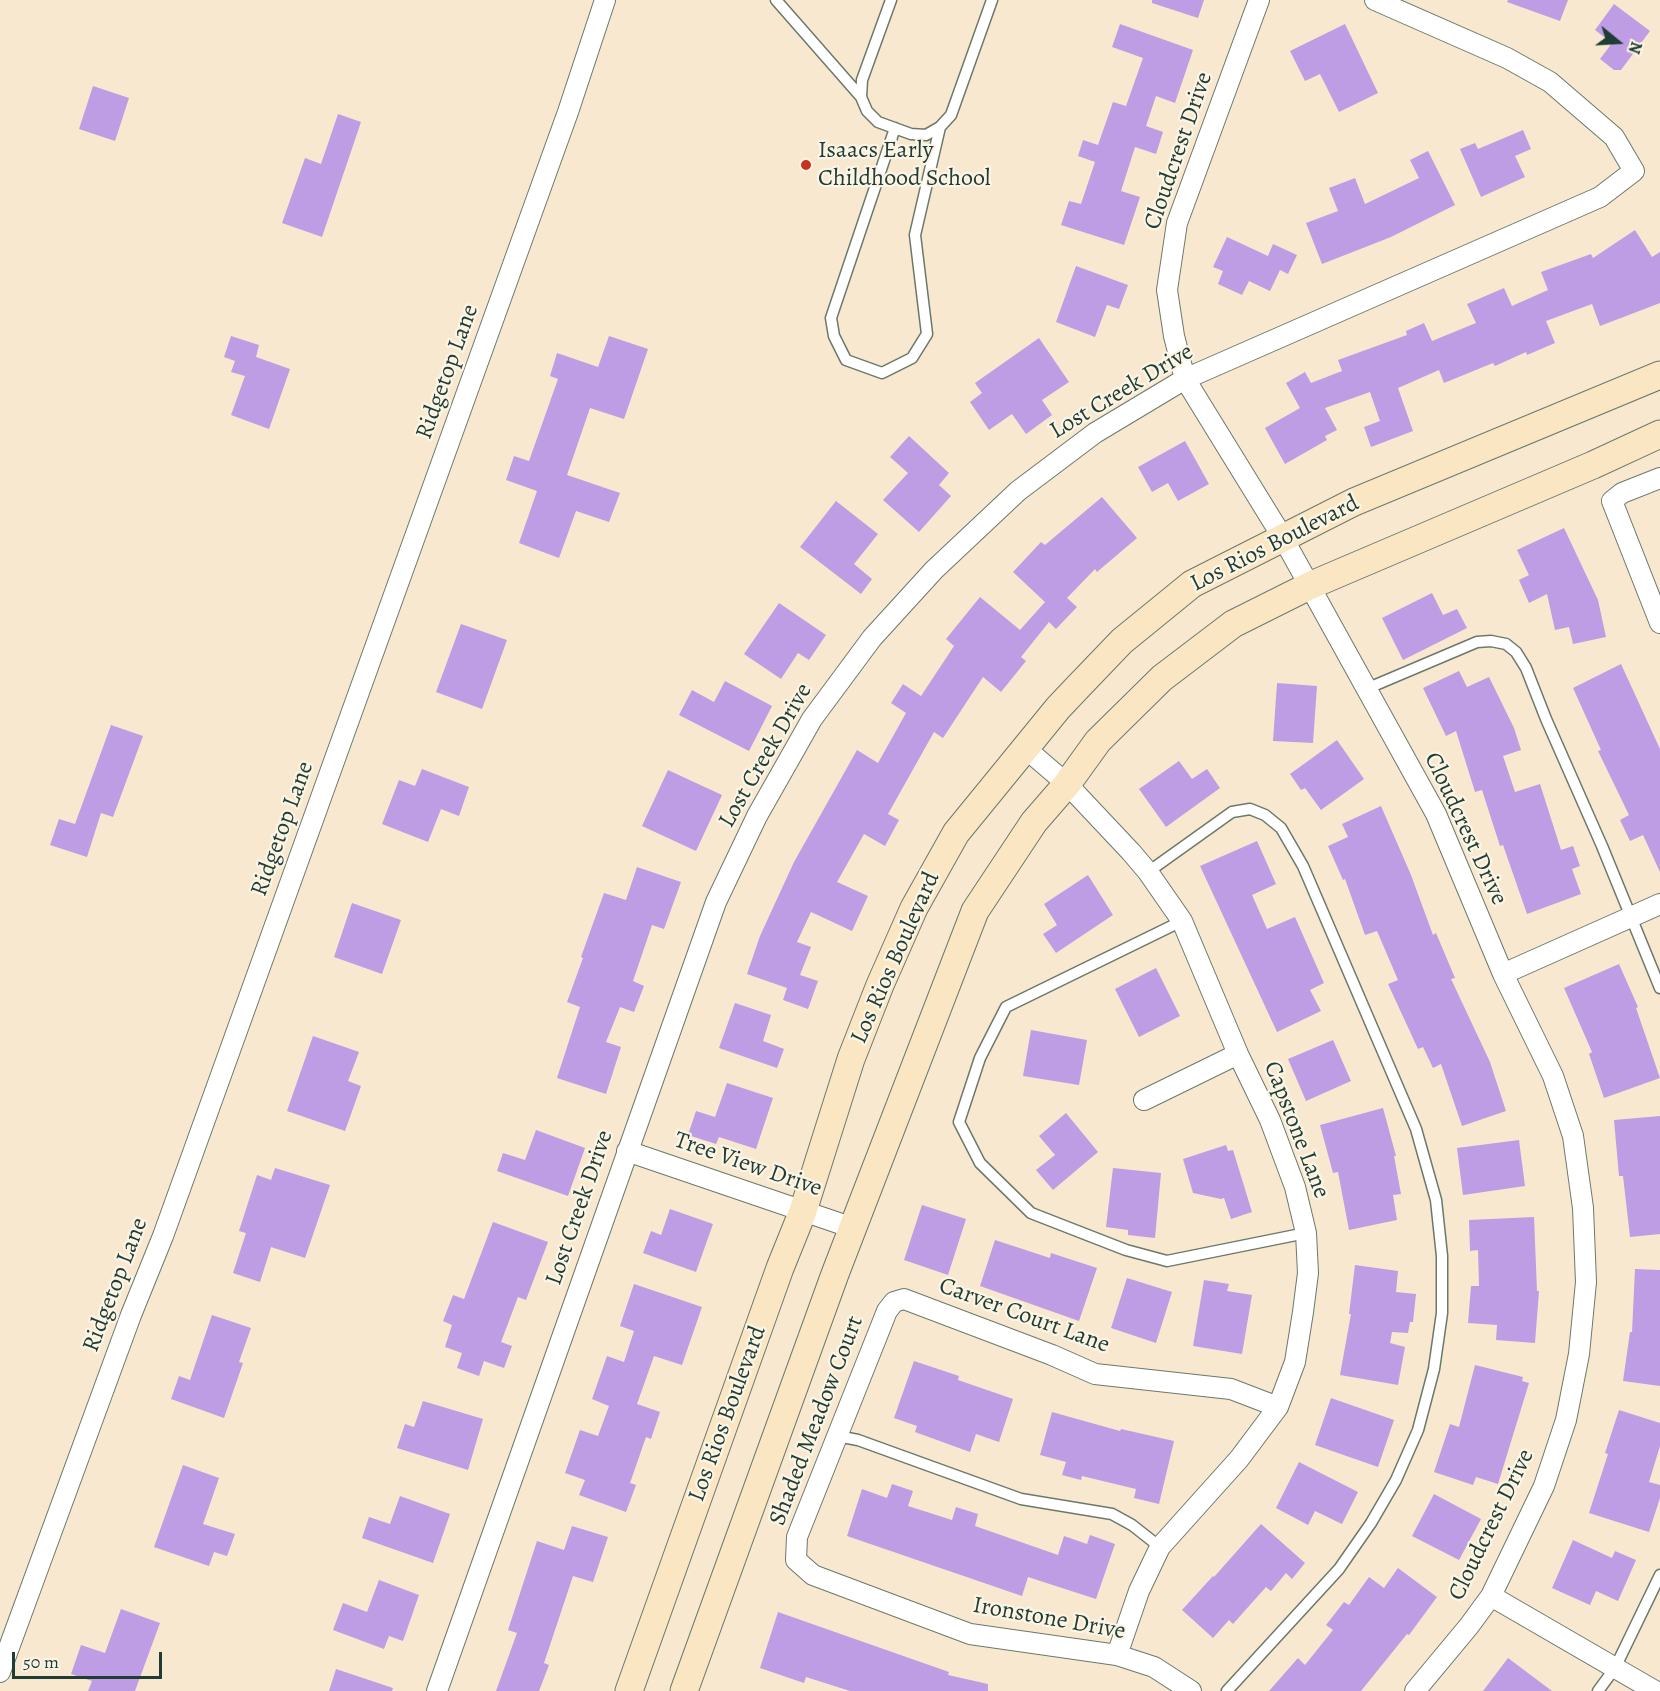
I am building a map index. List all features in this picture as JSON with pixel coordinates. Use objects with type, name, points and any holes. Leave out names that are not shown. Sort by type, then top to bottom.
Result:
[{"type":"main road","name":"Los Rios Boulevard","points":[[630,1691],[780,1268],[803,1211],[851,1059],[914,908],[956,833],[1058,708],[1131,633],[1192,584],[1354,502],[1660,375]]},
{"type":"main road","points":[[684,1691],[853,1228],[975,911],[1034,822],[1067,784],[1098,741],[1162,678],[1233,624],[1309,586],[1593,465],[1660,434]]},
{"type":"street","name":"Ridgetop Lane","points":[[0,1672],[131,1315],[179,1192],[564,123],[605,0]]},
{"type":"street","name":"Cloudcrest Drive","points":[[1259,0],[1177,223],[1167,290],[1174,336],[1185,379],[1283,538],[1436,814],[1503,974],[1553,1076],[1573,1136],[1583,1208],[1586,1282],[1579,1354],[1566,1420],[1544,1486],[1491,1596],[1415,1691]]},
{"type":"street","name":"Lost Creek Drive","points":[[437,1691],[716,902],[757,816],[812,719],[872,638],[933,570],[1018,491],[1095,433],[1185,379],[1600,197],[1634,171],[1614,137],[1550,82],[1507,58],[1375,0]]},
{"type":"street","points":[[1660,478],[1622,493],[1612,501],[1660,622]]},
{"type":"street","name":"Capstone Lane","points":[[1025,748],[1067,784],[1148,872],[1182,921],[1238,1054],[1270,1120],[1295,1187],[1306,1233],[1308,1273],[1295,1362],[1278,1407],[1239,1459],[1160,1547],[1139,1591],[1117,1655]]},
{"type":"street","points":[[1503,974],[1660,904]]},
{"type":"street","points":[[1144,1100],[1238,1054]]},
{"type":"street","name":"Tree View Drive","points":[[627,1151],[853,1228]]},
{"type":"street","name":"Carver Court Lane","points":[[894,1302],[904,1299],[1052,1355],[1095,1374],[1232,1389],[1278,1407]]},
{"type":"street","name":"Shaded Meadow Court","points":[[796,1560],[797,1537],[887,1311],[894,1302]]},
{"type":"street","name":"Ironstone Drive","points":[[796,1560],[813,1575],[970,1634],[1117,1655],[1154,1667],[1191,1691]]},
{"type":"street","points":[[1491,1596],[1655,1691]]},
{"type":"lane","points":[[776,0],[861,97],[867,111],[878,122],[911,134],[926,135],[940,127],[951,116],[992,0]]},
{"type":"lane","points":[[861,97],[862,80],[891,0]]},
{"type":"lane","points":[[895,128],[831,318],[834,336],[846,360],[882,373],[912,358],[927,334],[915,236],[940,127]]},
{"type":"lane","points":[[1366,689],[1476,642],[1491,641],[1506,644],[1516,652],[1526,668],[1660,988]]},
{"type":"lane","points":[[1148,872],[1232,812],[1250,809],[1265,815],[1281,828],[1303,866],[1416,1129],[1436,1200],[1442,1256],[1442,1312],[1434,1369],[1418,1430],[1396,1480],[1371,1523],[1339,1569],[1227,1691]]},
{"type":"lane","points":[[1182,921],[1006,1006],[981,1058],[958,1122],[980,1163],[1030,1214],[1126,1250],[1167,1261],[1306,1233]]},
{"type":"lane","points":[[837,1436],[858,1440],[1021,1499],[1112,1514],[1132,1525],[1160,1547]]},
{"type":"lane","points":[[1598,1691],[1615,1668],[1660,1575]]},
{"type":"building","points":[[1152,0],[1204,0],[1198,18],[1152,3]]},
{"type":"building","points":[[1508,0],[1568,0],[1560,21],[1507,2]]},
{"type":"building","points":[[1614,4],[1650,31],[1621,70],[1614,70],[1600,59],[1612,43],[1595,30]]},
{"type":"building","points":[[1120,24],[1193,50],[1175,103],[1156,96],[1146,126],[1163,132],[1156,154],[1135,147],[1121,191],[1140,197],[1124,245],[1061,225],[1069,201],[1081,204],[1095,162],[1078,156],[1083,140],[1098,145],[1113,102],[1126,106],[1143,58],[1112,47]]},
{"type":"building","points":[[1345,24],[1378,93],[1339,112],[1320,74],[1305,81],[1290,51]]},
{"type":"building","points":[[93,86],[129,98],[115,141],[79,129]]},
{"type":"building","points":[[338,114],[361,122],[322,237],[282,223],[305,158],[321,164]]},
{"type":"building","points":[[1523,130],[1531,149],[1515,156],[1525,177],[1481,197],[1460,149],[1475,143],[1478,149]]},
{"type":"building","points":[[1428,151],[1455,205],[1391,237],[1322,264],[1306,223],[1338,211],[1329,188],[1355,178],[1365,204],[1419,178],[1410,160]]},
{"type":"building","points":[[1635,230],[1652,257],[1660,252],[1660,303],[1600,326],[1592,304],[1546,321],[1555,343],[1527,355],[1526,352],[1495,366],[1493,363],[1444,383],[1439,370],[1398,388],[1413,431],[1371,447],[1364,427],[1380,421],[1370,392],[1325,408],[1337,430],[1325,436],[1327,440],[1285,464],[1265,428],[1300,408],[1286,383],[1305,372],[1311,383],[1342,371],[1338,360],[1407,335],[1406,331],[1424,323],[1432,341],[1476,323],[1467,304],[1504,288],[1512,306],[1548,290],[1541,272],[1591,254],[1593,258]]},
{"type":"building","points":[[1227,237],[1268,256],[1273,244],[1297,255],[1288,274],[1280,270],[1270,291],[1249,281],[1242,295],[1218,284],[1223,271],[1213,267]]},
{"type":"building","points":[[1076,266],[1128,285],[1119,309],[1107,305],[1095,337],[1056,322]]},
{"type":"building","points":[[231,336],[259,345],[256,357],[290,369],[269,429],[231,415],[245,376],[231,372],[235,361],[224,357]]},
{"type":"building","points":[[609,336],[648,349],[624,419],[590,408],[567,475],[620,493],[609,522],[576,511],[559,558],[519,543],[537,491],[506,480],[514,456],[529,461],[558,379],[550,376],[557,353],[598,367]]},
{"type":"building","points":[[1039,338],[1069,382],[1042,400],[1052,415],[1026,434],[1012,414],[989,430],[970,402],[982,393],[975,383]]},
{"type":"building","points":[[909,436],[949,473],[939,485],[951,496],[919,532],[883,500],[908,473],[890,457]]},
{"type":"building","points":[[1185,441],[1209,484],[1178,501],[1168,483],[1152,492],[1138,467]]},
{"type":"building","points":[[1102,497],[1137,538],[1097,572],[1095,569],[1067,598],[1077,607],[1056,629],[1049,622],[1021,657],[1026,661],[1001,692],[983,677],[943,738],[934,732],[888,814],[899,820],[885,846],[864,834],[837,882],[868,896],[852,931],[811,912],[797,942],[811,947],[800,975],[818,981],[808,1009],[783,1000],[787,988],[747,974],[760,936],[794,862],[857,750],[878,763],[906,713],[891,703],[903,684],[921,696],[954,646],[946,639],[980,597],[1020,630],[1045,602],[1013,572],[1041,542],[1045,545]]},
{"type":"building","points":[[836,501],[878,534],[854,564],[872,579],[861,594],[800,547]]},
{"type":"building","points":[[1564,528],[1598,600],[1606,637],[1573,644],[1569,627],[1555,630],[1547,594],[1529,603],[1519,580],[1529,575],[1517,550]]},
{"type":"building","points":[[1432,593],[1443,615],[1457,609],[1467,628],[1403,660],[1382,618]]},
{"type":"building","points":[[779,603],[826,635],[809,660],[798,653],[781,679],[744,654]]},
{"type":"building","points":[[461,624],[507,640],[482,709],[436,692]]},
{"type":"building","points":[[1621,664],[1660,749],[1660,872],[1643,835],[1630,841],[1620,820],[1629,815],[1598,751],[1601,750],[1573,688]]},
{"type":"building","points":[[1459,671],[1467,687],[1489,677],[1514,728],[1521,750],[1503,756],[1515,792],[1540,784],[1561,850],[1573,846],[1580,866],[1572,869],[1581,894],[1527,914],[1503,845],[1500,846],[1482,790],[1475,792],[1456,731],[1446,736],[1423,688]]},
{"type":"building","points":[[725,681],[772,706],[749,751],[679,715],[692,690],[714,702]]},
{"type":"building","points":[[1277,683],[1317,686],[1313,743],[1273,741]]},
{"type":"building","points":[[111,725],[143,736],[113,817],[101,813],[87,857],[50,845],[59,819],[75,824]]},
{"type":"building","points":[[1337,740],[1364,779],[1321,810],[1305,788],[1301,790],[1290,774]]},
{"type":"building","points":[[1179,761],[1192,779],[1207,769],[1220,788],[1166,827],[1139,789]]},
{"type":"building","points":[[422,769],[469,787],[459,816],[441,809],[428,842],[382,824],[399,780],[415,786]]},
{"type":"building","points":[[668,770],[722,795],[696,851],[642,826]]},
{"type":"building","points":[[1381,806],[1411,875],[1433,935],[1436,933],[1455,978],[1451,979],[1490,1062],[1506,1111],[1462,1126],[1441,1064],[1433,1068],[1423,1047],[1418,1049],[1388,984],[1398,980],[1377,931],[1365,935],[1345,879],[1343,880],[1328,846],[1348,837],[1342,824]]},
{"type":"building","points":[[1257,841],[1276,884],[1252,895],[1267,929],[1295,917],[1324,983],[1310,990],[1321,1011],[1277,1032],[1200,866]]},
{"type":"building","points":[[637,867],[681,882],[664,929],[652,925],[633,981],[644,986],[634,1012],[620,1007],[606,1042],[621,1047],[606,1094],[557,1078],[580,1007],[567,1002],[604,893],[626,900]]},
{"type":"building","points":[[1088,875],[1113,915],[1056,953],[1043,934],[1057,925],[1044,904]]},
{"type":"building","points":[[352,903],[401,920],[382,974],[334,957]]},
{"type":"building","points":[[1619,964],[1638,1007],[1636,1008],[1660,1078],[1604,1098],[1589,1054],[1592,1052],[1564,988]]},
{"type":"building","points":[[1156,968],[1180,1016],[1139,1037],[1115,989]]},
{"type":"building","points":[[735,1003],[771,1015],[763,1041],[784,1049],[777,1068],[719,1048]]},
{"type":"building","points":[[1031,1030],[1087,1040],[1079,1085],[1023,1076]]},
{"type":"building","points":[[313,1036],[359,1052],[348,1081],[361,1086],[345,1131],[287,1111]]},
{"type":"building","points":[[1333,1040],[1351,1081],[1306,1101],[1288,1059]]},
{"type":"building","points":[[727,1083],[773,1098],[756,1149],[719,1137],[716,1144],[688,1135],[696,1111],[715,1117]]},
{"type":"building","points":[[1383,1108],[1396,1156],[1394,1156],[1401,1194],[1393,1195],[1397,1220],[1349,1230],[1338,1172],[1333,1173],[1320,1125]]},
{"type":"building","points":[[1066,1113],[1098,1152],[1053,1190],[1036,1170],[1055,1155],[1039,1136]]},
{"type":"building","points":[[1660,1116],[1660,1234],[1630,1237],[1623,1176],[1619,1176],[1614,1120]]},
{"type":"building","points":[[536,1130],[585,1148],[568,1196],[497,1171],[503,1153],[525,1160]]},
{"type":"building","points":[[1519,1140],[1525,1186],[1463,1195],[1457,1148]]},
{"type":"building","points":[[1226,1145],[1228,1151],[1233,1150],[1252,1212],[1231,1219],[1224,1198],[1193,1193],[1183,1159]]},
{"type":"building","points":[[275,1168],[330,1185],[305,1258],[271,1247],[260,1282],[233,1273],[246,1233],[239,1231],[257,1175],[271,1180]]},
{"type":"building","points":[[1113,1168],[1161,1173],[1155,1238],[1128,1235],[1128,1230],[1106,1227]]},
{"type":"building","points":[[922,1205],[966,1219],[948,1275],[904,1260]]},
{"type":"building","points":[[670,1209],[713,1224],[696,1272],[643,1253],[651,1231],[661,1235]]},
{"type":"building","points":[[1534,1217],[1537,1291],[1539,1291],[1535,1343],[1496,1340],[1497,1325],[1468,1323],[1471,1286],[1479,1286],[1478,1250],[1470,1251],[1469,1220]]},
{"type":"building","points":[[493,1222],[548,1242],[526,1300],[518,1297],[501,1342],[512,1346],[504,1368],[484,1361],[479,1376],[457,1368],[462,1353],[445,1347],[452,1325],[443,1321],[453,1295],[464,1299]]},
{"type":"building","points":[[995,1240],[1050,1258],[1051,1253],[1097,1268],[1079,1321],[980,1286]]},
{"type":"building","points":[[1355,1265],[1398,1271],[1396,1292],[1416,1294],[1413,1322],[1410,1322],[1408,1333],[1392,1332],[1390,1343],[1405,1347],[1398,1385],[1340,1375],[1351,1314],[1349,1314]]},
{"type":"building","points":[[1635,1269],[1660,1270],[1660,1386],[1623,1381],[1630,1332],[1632,1332]]},
{"type":"building","points":[[1127,1278],[1172,1292],[1156,1343],[1111,1328]]},
{"type":"building","points":[[1204,1280],[1229,1284],[1227,1291],[1252,1295],[1242,1354],[1193,1346]]},
{"type":"building","points":[[634,1284],[702,1307],[682,1365],[654,1356],[637,1404],[660,1412],[651,1439],[646,1437],[630,1483],[636,1485],[626,1512],[579,1495],[585,1480],[565,1473],[580,1430],[598,1436],[609,1406],[592,1399],[607,1356],[624,1362],[634,1331],[620,1326]]},
{"type":"building","points":[[212,1315],[251,1328],[239,1362],[243,1363],[224,1418],[171,1399],[179,1376],[190,1380]]},
{"type":"building","points":[[914,1361],[959,1376],[958,1380],[1013,1399],[999,1442],[976,1434],[970,1452],[915,1432],[917,1426],[894,1418]]},
{"type":"building","points":[[1475,1365],[1523,1377],[1522,1381],[1529,1383],[1498,1484],[1476,1477],[1473,1485],[1434,1472],[1450,1424],[1459,1427]]},
{"type":"building","points":[[1331,1398],[1394,1420],[1378,1467],[1315,1445]]},
{"type":"building","points":[[423,1401],[483,1419],[468,1470],[397,1448],[405,1424],[414,1427]]},
{"type":"building","points":[[1619,1410],[1660,1423],[1660,1446],[1649,1482],[1660,1485],[1660,1498],[1649,1532],[1589,1513]]},
{"type":"building","points":[[1052,1412],[1120,1431],[1121,1429],[1174,1441],[1159,1504],[1134,1498],[1136,1489],[1082,1476],[1081,1480],[1062,1475],[1066,1462],[1040,1455]]},
{"type":"building","points":[[1299,1462],[1358,1492],[1342,1524],[1315,1511],[1308,1525],[1276,1508]]},
{"type":"building","points":[[183,1465],[219,1478],[203,1524],[235,1534],[227,1556],[214,1552],[209,1566],[154,1547]]},
{"type":"building","points":[[892,1484],[913,1491],[908,1506],[952,1520],[956,1507],[978,1514],[975,1526],[1058,1555],[1064,1536],[1087,1544],[1090,1535],[1115,1544],[1096,1599],[1028,1577],[1022,1596],[847,1536],[862,1489],[887,1498]]},
{"type":"building","points":[[1434,1494],[1481,1519],[1459,1560],[1412,1536]]},
{"type":"building","points":[[400,1496],[450,1514],[433,1563],[362,1538],[369,1517],[390,1524]]},
{"type":"building","points":[[1261,1524],[1305,1563],[1292,1579],[1286,1573],[1271,1591],[1266,1587],[1233,1624],[1229,1620],[1213,1638],[1182,1610]]},
{"type":"building","points":[[572,1526],[608,1537],[593,1582],[573,1576],[544,1663],[549,1665],[539,1691],[496,1691],[517,1633],[508,1630],[537,1541],[564,1550]]},
{"type":"building","points":[[1573,1540],[1612,1558],[1615,1551],[1636,1560],[1618,1601],[1596,1591],[1590,1605],[1552,1588]]},
{"type":"building","points":[[1398,1568],[1437,1597],[1409,1635],[1407,1634],[1361,1691],[1269,1691],[1298,1658],[1305,1665],[1333,1630],[1326,1625],[1344,1602],[1349,1605],[1369,1577],[1384,1588]]},
{"type":"building","points":[[379,1580],[419,1595],[403,1641],[389,1636],[384,1649],[333,1630],[343,1603],[367,1612]]},
{"type":"building","points":[[121,1609],[160,1623],[135,1691],[88,1691],[92,1681],[71,1674],[81,1645],[105,1653]]},
{"type":"building","points":[[778,1612],[949,1672],[948,1675],[988,1684],[988,1691],[850,1691],[806,1677],[804,1683],[760,1668]]},
{"type":"building","points":[[1508,1658],[1552,1691],[1483,1691]]},
{"type":"building","points":[[336,1669],[393,1688],[392,1691],[329,1691]]},
{"type":"place","name":"Isaacs Early Childhood School","points":[[806,165]]}]
